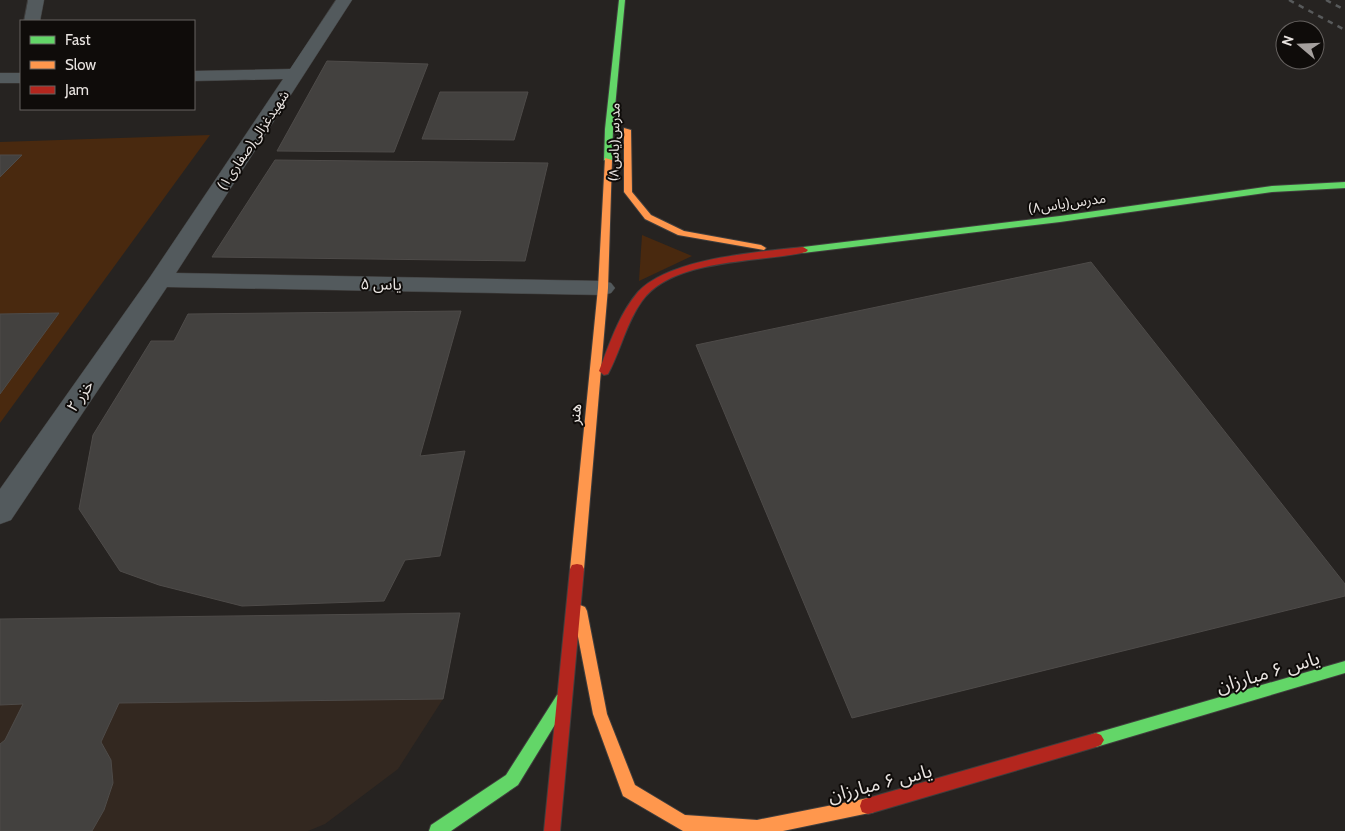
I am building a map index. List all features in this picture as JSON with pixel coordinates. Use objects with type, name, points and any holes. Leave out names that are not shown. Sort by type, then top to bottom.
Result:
[{"type":"main road","name":"هنر","points":[[552,831],[603,288],[609,129],[622,0]]},
{"type":"main road","name":"مدرس(یاس۸)","points":[[628,116],[628,192],[648,217],[682,233],[732,244],[792,251]]},
{"type":"main road","name":"مدرس(یاس۸)","points":[[593,395],[622,328],[632,308],[643,293],[657,282],[673,274],[706,264],[792,251],[1060,219],[1272,189],[1345,185]]},
{"type":"main road","name":"یاس ۶ مبارزان","points":[[575,584],[600,714],[629,790],[683,823],[757,828],[883,803],[1345,668]]},
{"type":"main road","points":[[437,831],[512,780],[564,697]]},
{"type":"street","points":[[32,20],[36,0]]},
{"type":"street","name":"شهیدغزالی(صفاری۱)","points":[[160,280],[344,0]]},
{"type":"street","points":[[195,76],[296,74]]},
{"type":"street","points":[[0,78],[20,78]]},
{"type":"street","name":"یاس ۵","points":[[160,280],[603,288]]},
{"type":"street","name":"خزر ۲","points":[[0,512],[160,280]]},
{"type":"shaded area","points":[[210,135],[0,423],[0,142]]},
{"type":"shaded area","points":[[642,235],[692,256],[639,281]]},
{"type":"shaded area","points":[[460,613],[443,699],[398,769],[325,824],[308,831],[0,831],[0,619]]},
{"type":"building","points":[[327,61],[428,64],[394,152],[277,151]]},
{"type":"building","points":[[440,92],[528,92],[514,140],[422,139]]},
{"type":"building","points":[[0,155],[22,155],[0,177]]},
{"type":"building","points":[[275,160],[548,163],[525,261],[212,257]]},
{"type":"building","points":[[1091,262],[1345,584],[1345,596],[852,718],[696,345]]},
{"type":"building","points":[[461,311],[420,456],[465,451],[440,556],[405,560],[384,601],[242,606],[159,585],[120,571],[79,509],[93,435],[151,341],[174,341],[188,314]]},
{"type":"building","points":[[59,313],[0,394],[0,314]]},
{"type":"building","points":[[460,613],[443,699],[119,703],[101,742],[111,760],[113,783],[104,810],[92,831],[0,831],[0,744],[5,740],[23,704],[0,705],[0,619]]},
{"type":"railway","points":[[1289,0],[1345,30]]},
{"type":"railway","points":[[1326,0],[1345,10]]},
{"type":"traffic: fast","points":[[608,160],[609,129],[622,0]]},
{"type":"traffic: fast","points":[[803,250],[1060,219],[1272,189],[1345,185]]},
{"type":"traffic: fast","points":[[1096,740],[1345,667]]},
{"type":"traffic: fast","points":[[437,831],[512,780],[562,700]]},
{"type":"traffic: slow","points":[[627,130],[628,192],[648,217],[681,233],[761,248]]},
{"type":"traffic: slow","points":[[577,569],[603,288],[608,160]]},
{"type":"traffic: slow","points":[[580,611],[600,714],[629,790],[683,823],[757,828],[868,806]]},
{"type":"traffic: jam","points":[[604,371],[631,310],[643,293],[656,282],[695,267],[742,258],[803,250]]},
{"type":"traffic: jam","points":[[552,831],[577,569]]},
{"type":"traffic: jam","points":[[868,806],[1096,740]]}]
